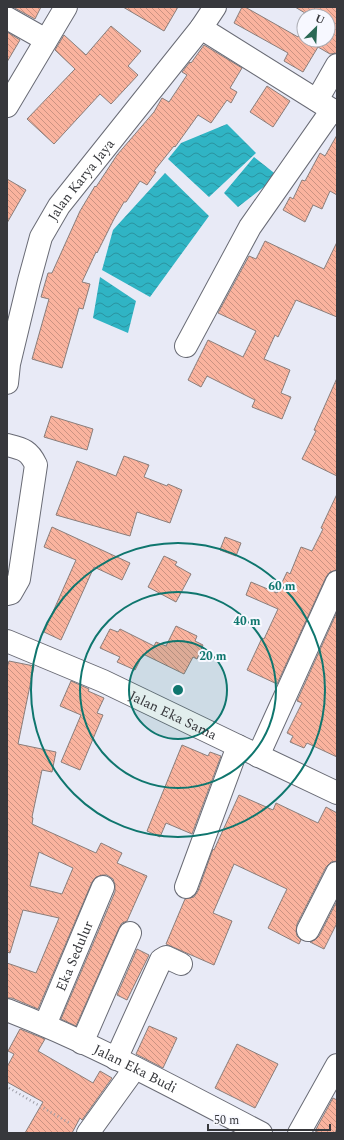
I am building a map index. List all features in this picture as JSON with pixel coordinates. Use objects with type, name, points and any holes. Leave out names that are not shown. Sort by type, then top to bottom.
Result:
[{"type":"street","points":[[7,106],[66,7]]},
{"type":"street","name":"Jalan Karya Jaya","points":[[7,378],[29,281],[42,237],[59,206],[201,28],[215,7]]},
{"type":"street","points":[[7,18],[46,40]]},
{"type":"street","points":[[201,28],[328,108]]},
{"type":"street","points":[[186,346],[250,227],[328,108],[337,65]]},
{"type":"street","points":[[7,446],[22,449],[27,452],[31,455],[36,465],[19,579],[11,592],[7,594]]},
{"type":"street","points":[[258,756],[337,582]]},
{"type":"street","name":"Jalan Eka Sama","points":[[7,640],[103,681],[258,756],[337,792]]},
{"type":"street","points":[[186,887],[238,746]]},
{"type":"street","points":[[308,930],[337,873]]},
{"type":"street","name":"Eka Sedulur","points":[[45,1025],[103,886]]},
{"type":"street","points":[[82,1043],[130,933]]},
{"type":"street","points":[[81,1129],[126,1064],[161,960],[166,958],[181,964]]},
{"type":"street","name":"Jalan Eka Budi","points":[[7,1010],[45,1025],[126,1064],[261,1133]]},
{"type":"street","points":[[299,1133],[337,1065]]},
{"type":"path","points":[[9,1088],[81,1129]]},
{"type":"water","points":[[227,124],[256,153],[209,197],[168,159],[181,143]]},
{"type":"water","points":[[254,157],[278,176],[238,207],[224,193]]},
{"type":"water","points":[[165,173],[209,216],[150,297],[102,270],[113,230]]},
{"type":"water","points":[[100,277],[136,301],[128,333],[93,318]]},
{"type":"building","points":[[13,7],[41,7],[35,19]]},
{"type":"building","points":[[123,7],[178,7],[164,31]]},
{"type":"building","points":[[242,7],[245,7],[296,36],[296,48],[317,48],[303,72],[284,61],[288,53],[234,23]]},
{"type":"building","points":[[295,7],[337,7],[337,53],[330,54],[320,48],[336,48],[336,8]]},
{"type":"building","points":[[111,26],[141,51],[128,66],[138,75],[111,104],[100,94],[54,144],[27,119],[75,69],[55,50],[64,35],[86,55]]},
{"type":"building","points":[[7,32],[20,40],[7,62]]},
{"type":"building","points":[[204,45],[242,68],[230,88],[237,92],[231,103],[227,100],[211,123],[198,115],[175,147],[174,146],[154,171],[156,172],[147,185],[140,181],[126,202],[124,202],[97,253],[96,252],[82,282],[90,284],[83,309],[79,308],[62,368],[32,359],[49,299],[41,297],[48,273],[52,273],[80,211],[95,186],[96,187],[117,155],[154,112],[162,98],[169,102],[187,75],[182,72],[190,62],[191,63]]},
{"type":"building","points":[[267,86],[290,101],[273,127],[250,112]]},
{"type":"building","points":[[337,135],[337,195],[330,191],[322,209],[313,205],[305,222],[283,210],[290,197],[293,199],[302,180],[305,181],[320,153],[325,156]]},
{"type":"building","points":[[7,179],[26,190],[7,223]]},
{"type":"building","points":[[265,241],[324,269],[337,242],[337,317],[296,300],[278,337],[275,335],[264,359],[290,370],[281,393],[291,397],[282,419],[252,407],[255,400],[207,376],[201,387],[188,380],[208,340],[243,357],[256,331],[218,313],[249,256],[256,259]]},
{"type":"building","points":[[337,378],[337,476],[302,459],[316,431],[314,430]]},
{"type":"building","points":[[51,416],[93,429],[87,450],[44,437]]},
{"type":"building","points":[[124,456],[149,465],[144,477],[182,490],[170,523],[137,512],[130,536],[56,515],[77,461],[116,476]]},
{"type":"building","points":[[337,494],[337,570],[330,572],[326,577],[277,684],[247,670],[278,609],[246,595],[251,582],[277,593],[287,572],[290,574],[301,547],[312,551],[323,529],[321,528]]},
{"type":"building","points":[[52,527],[130,563],[122,580],[94,567],[61,640],[44,632],[76,560],[44,547]]},
{"type":"building","points":[[225,537],[241,543],[236,556],[220,550]]},
{"type":"building","points":[[164,556],[177,562],[175,565],[191,574],[176,602],[148,587]]},
{"type":"building","points":[[337,612],[337,757],[307,743],[304,748],[290,742],[293,736],[287,733],[302,703],[297,701]]},
{"type":"building","points":[[176,626],[197,636],[195,641],[203,645],[197,659],[193,657],[184,674],[143,654],[135,670],[117,662],[120,657],[100,648],[110,629],[118,632],[120,629],[154,646],[156,642],[166,646]]},
{"type":"building","points":[[9,661],[34,666],[18,744],[56,752],[52,772],[42,770],[32,817],[32,824],[96,853],[101,843],[122,853],[117,863],[147,876],[127,921],[122,923],[119,928],[76,1026],[61,1019],[115,892],[115,885],[113,879],[107,875],[96,877],[92,882],[38,1009],[12,998],[7,998],[7,963],[36,973],[59,918],[23,910],[10,953],[7,952],[7,668]],"holes":[[[39,852],[73,868],[62,894],[30,886]]]},
{"type":"building","points":[[71,681],[104,698],[97,713],[103,715],[80,770],[61,762],[81,715],[60,706]]},
{"type":"building","points":[[182,745],[208,756],[210,752],[221,756],[192,834],[166,823],[160,837],[147,831]]},
{"type":"building","points":[[239,795],[273,810],[276,803],[318,823],[326,807],[337,813],[337,861],[331,862],[326,867],[297,924],[297,936],[301,940],[299,944],[268,928],[287,889],[234,864],[213,913],[232,921],[214,965],[166,944],[185,899],[194,897],[198,891],[213,849],[214,850]]},
{"type":"building","points":[[337,901],[337,923],[324,949],[310,942],[319,936]]},
{"type":"building","points":[[137,949],[149,955],[127,1000],[117,995]]},
{"type":"building","points":[[149,1026],[177,1038],[163,1068],[136,1054]]},
{"type":"building","points":[[20,1029],[45,1039],[38,1051],[93,1083],[100,1071],[112,1078],[82,1120],[80,1118],[72,1133],[25,1133],[43,1102],[7,1082],[7,1067],[14,1054],[8,1051]]},
{"type":"building","points":[[237,1044],[278,1064],[255,1108],[215,1088]]},
{"type":"building","points":[[333,1098],[337,1100],[337,1128],[335,1133],[320,1133],[315,1131]]}]
